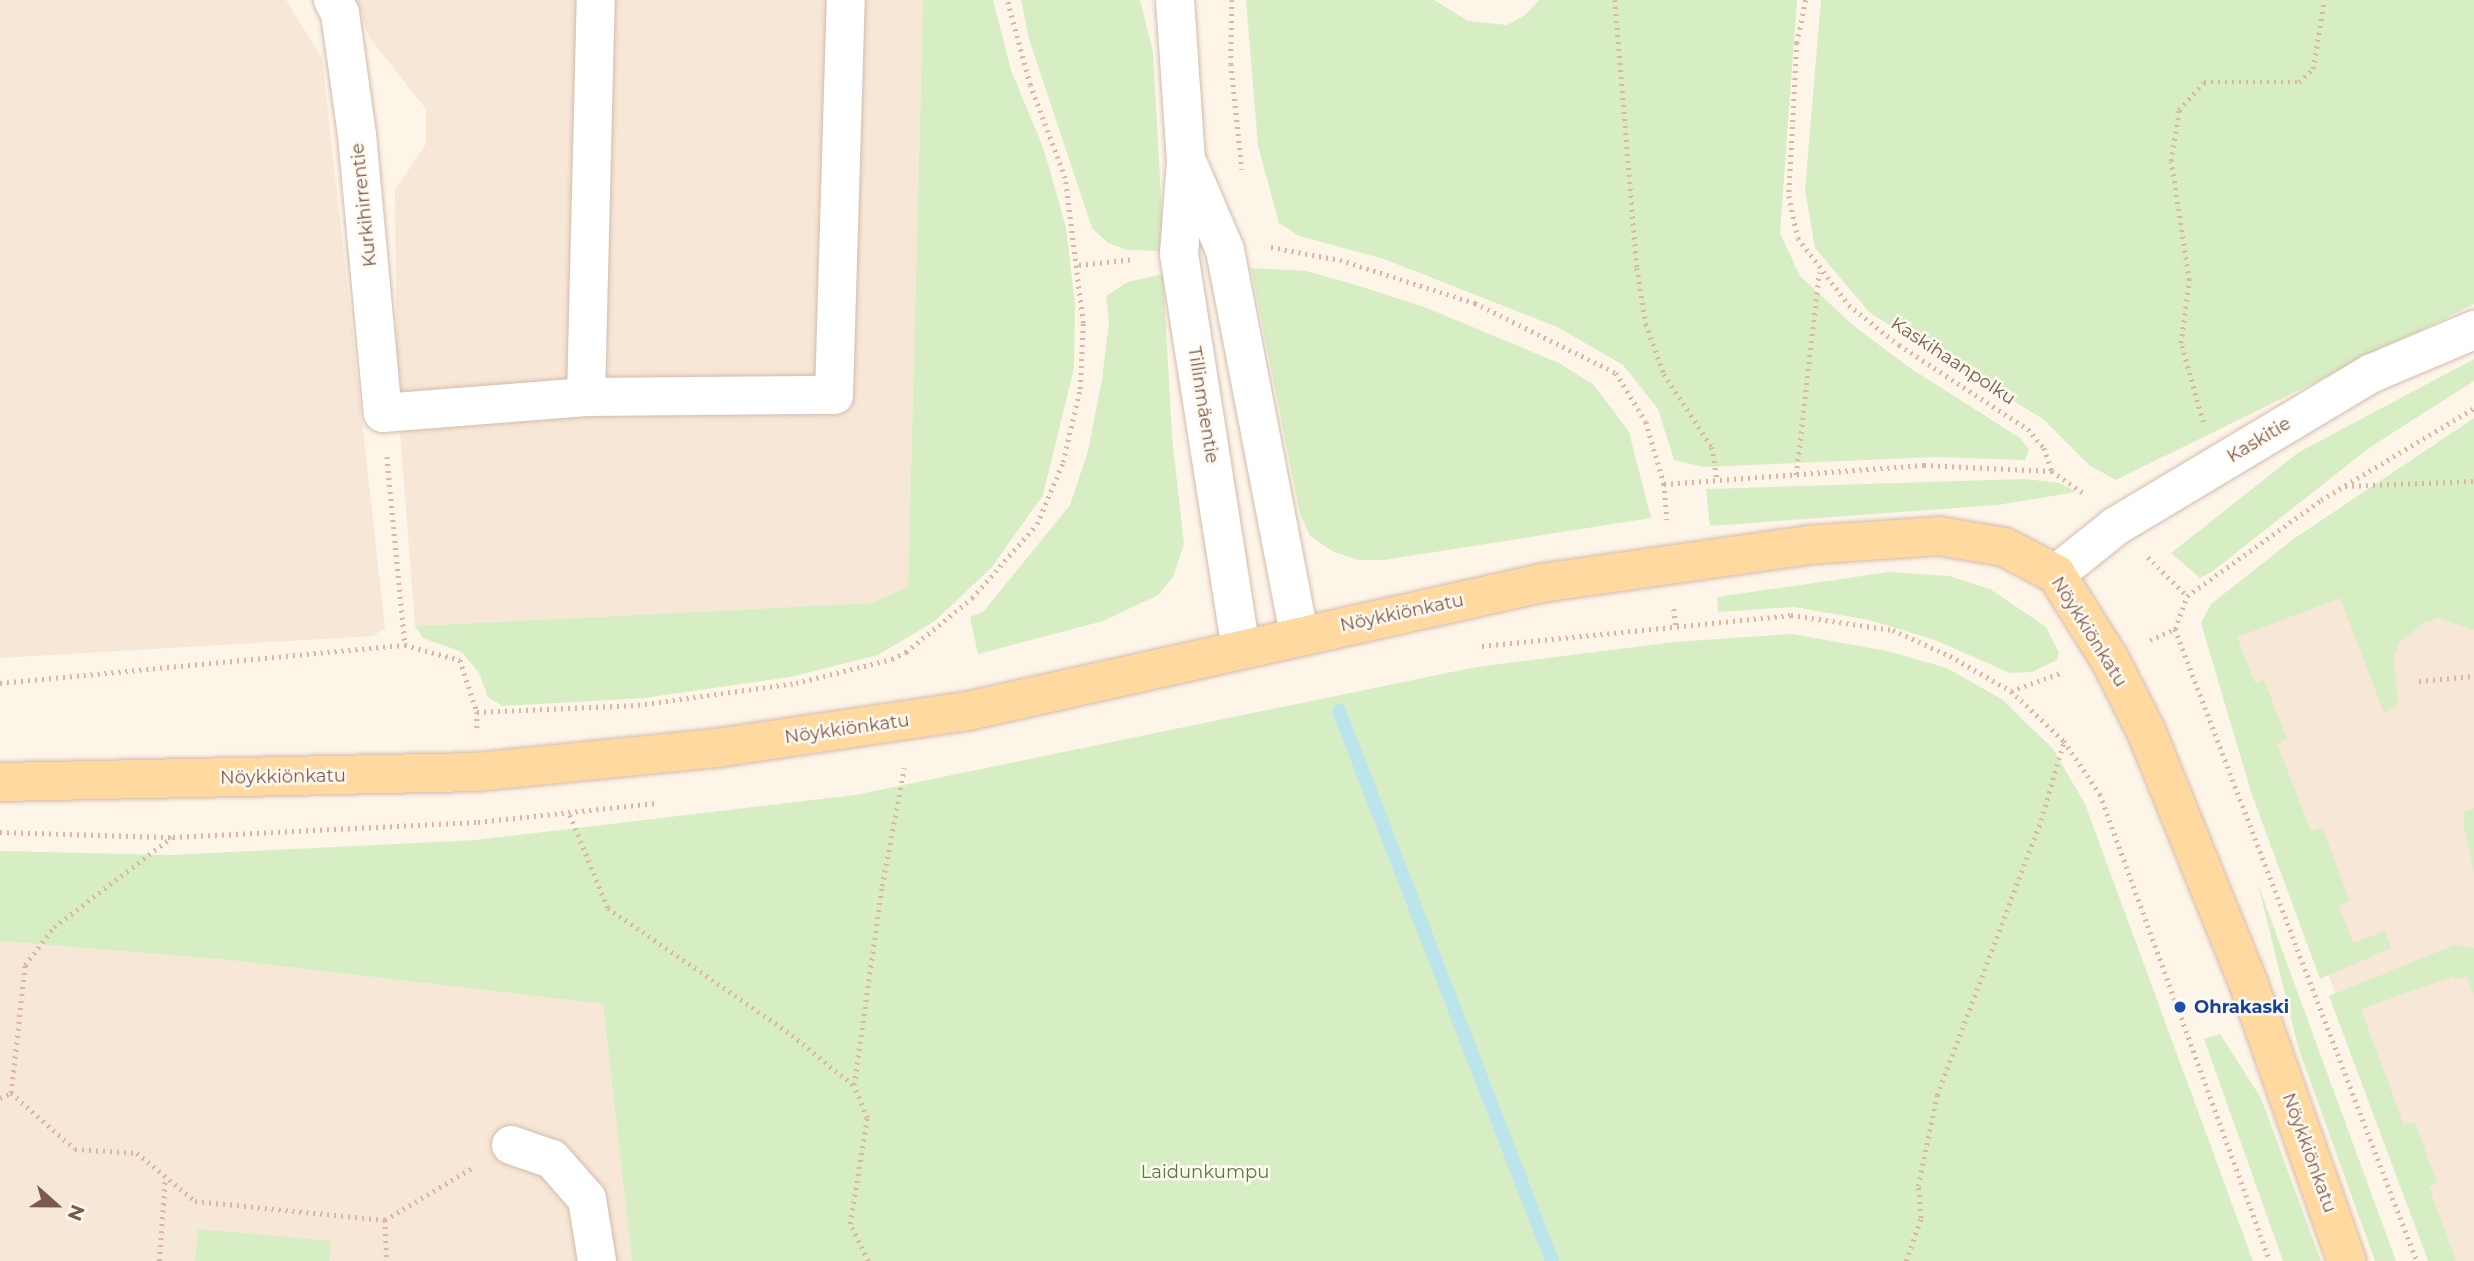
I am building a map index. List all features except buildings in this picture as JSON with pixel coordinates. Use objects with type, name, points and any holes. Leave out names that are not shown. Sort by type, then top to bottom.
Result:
[{"type":"main road","name":"Nöykkiönkatu","points":[[0,782],[477,772],[717,748],[968,711],[1542,583],[1808,545],[1939,536],[2004,547],[2056,574],[2109,658],[2180,810],[2249,985],[2347,1261]]},
{"type":"street","name":"Kurkihirrentie","points":[[333,0],[340,13],[357,135],[383,413]]},
{"type":"street","points":[[586,397],[596,0]]},
{"type":"street","points":[[383,413],[586,397],[834,395],[846,0]]},
{"type":"street","name":"Tillinmäentie","points":[[1175,0],[1186,161],[1179,254],[1241,649]]},
{"type":"street","name":"Tillinmäentie","points":[[1186,161],[1224,250],[1299,636]]},
{"type":"street","name":"Kaskitie","points":[[2056,574],[2116,526],[2372,373],[2474,330]]},
{"type":"street","points":[[511,1145],[552,1159],[587,1199],[597,1261]]},
{"type":"path","points":[[477,712],[638,705],[757,689],[796,683],[906,652],[972,598],[1037,524],[1063,462],[1080,389],[1079,265],[1065,178],[1030,85],[1007,0]]},
{"type":"path","points":[[1232,0],[1231,64],[1244,184]]},
{"type":"path","points":[[1615,0],[1646,324],[1664,374],[1713,447],[1717,479]]},
{"type":"path","name":"Kaskihaanpolku","points":[[1806,0],[1797,43],[1789,197],[1798,237],[1819,271],[1849,305],[1899,345],[2028,429],[2044,448],[2052,471]]},
{"type":"path","points":[[2215,466],[2181,343],[2189,280],[2171,161],[2179,110],[2204,82],[2299,82],[2313,69],[2324,0]]},
{"type":"path","points":[[1266,246],[1340,260],[1475,303],[1616,373],[1646,422],[1664,484]]},
{"type":"path","points":[[1079,265],[1140,258]]},
{"type":"path","points":[[1796,475],[1819,271]]},
{"type":"path","points":[[2417,1261],[2175,629],[2187,596],[2344,486],[2474,408]]},
{"type":"path","points":[[383,413],[405,645]]},
{"type":"path","points":[[2344,486],[2474,481]]},
{"type":"path","points":[[1471,647],[1791,615],[1893,631],[1950,656],[2011,691],[2064,741],[2100,794],[2270,1261]]},
{"type":"path","points":[[2149,640],[2175,629]]},
{"type":"path","points":[[0,683],[405,645],[460,660],[477,712],[478,822]]},
{"type":"path","points":[[2011,691],[2066,671]]},
{"type":"path","points":[[2419,681],[2474,676]]},
{"type":"path","points":[[1906,1261],[1921,1219],[1918,1186],[1937,1095],[2041,820],[2064,741]]},
{"type":"path","points":[[891,770],[916,765]]},
{"type":"path","points":[[868,1261],[849,1224],[867,1118],[854,1085],[882,886],[904,768]]},
{"type":"path","points":[[0,832],[173,837],[478,822],[570,815],[663,802]]},
{"type":"path","points":[[570,815],[608,908],[792,1035],[854,1085]]},
{"type":"path","points":[[11,1093],[26,965],[54,927],[173,837]]},
{"type":"path","points":[[0,1098],[11,1093]]},
{"type":"path","points":[[11,1093],[75,1149],[137,1153],[165,1180],[195,1201],[385,1220],[511,1145]]},
{"type":"path","points":[[161,1261],[165,1180]]},
{"type":"path","points":[[385,1220],[387,1261]]},
{"type":"shaded area","points":[[0,0],[286,0],[322,58],[385,628],[373,636],[0,658]]},
{"type":"shaded area","points":[[356,0],[923,0],[908,587],[871,603],[415,626],[397,393],[395,190],[426,144],[426,109],[369,37]]},
{"type":"shaded area","points":[[2474,418],[2474,1261],[2432,1261],[2201,623]]},
{"type":"shaded area","points":[[0,941],[228,960],[603,1004],[632,1261],[0,1261]]},
{"type":"green space","points":[[923,0],[993,0],[1011,70],[1044,150],[1066,227],[1075,304],[1074,368],[1043,495],[991,568],[935,621],[878,655],[790,677],[644,698],[502,706],[488,697],[479,673],[462,652],[423,638],[415,626],[871,603],[908,587]]},
{"type":"green space","points":[[1021,0],[1140,0],[1153,52],[1164,251],[1127,250],[1108,243],[1092,228],[1029,39]]},
{"type":"green space","points":[[1246,0],[1434,0],[1468,21],[1507,25],[1525,15],[1539,0],[1797,0],[1780,233],[1800,276],[1855,327],[1910,368],[2020,438],[2029,449],[2025,460],[1935,457],[1704,467],[1674,460],[1658,409],[1623,365],[1557,327],[1384,259],[1299,236],[1279,223],[1258,146]]},
{"type":"green space","points":[[1821,0],[2474,0],[2474,304],[2116,480],[2089,465],[2043,419],[1870,313],[1815,248],[1805,190]]},
{"type":"green space","points":[[1251,268],[1306,271],[1363,287],[1427,308],[1559,363],[1594,385],[1629,432],[1651,518],[1384,560],[1358,560],[1332,551],[1310,536],[1300,514]]},
{"type":"green space","points":[[1163,274],[1172,437],[1184,544],[1173,577],[1158,595],[1103,621],[978,654],[970,617],[984,611],[1070,505],[1088,451],[1102,379],[1109,322],[1106,296],[1128,282]]},
{"type":"green space","points":[[2474,359],[2474,381],[2369,448],[2213,571],[2200,578],[2171,553],[2299,452]]},
{"type":"green space","points":[[2474,418],[2474,630],[2439,618],[2423,623],[2400,642],[2394,656],[2398,704],[2384,713],[2340,598],[2237,637],[2255,683],[2264,680],[2287,739],[2277,744],[2311,831],[2322,827],[2350,901],[2339,906],[2353,943],[2385,931],[2391,948],[2320,979],[2251,792],[2201,623],[2211,604],[2292,540]]},
{"type":"green space","points":[[2025,479],[2060,483],[2076,492],[1997,505],[1710,526],[1706,489]]},
{"type":"green space","points":[[1889,572],[1949,576],[1990,589],[2046,627],[2059,653],[2057,660],[2032,672],[2010,673],[1935,640],[1869,620],[1793,607],[1718,612],[1717,597]]},
{"type":"green space","name":"Laidunkumpu","points":[[1792,634],[1887,651],[1947,668],[2003,700],[2053,749],[2085,804],[2253,1261],[632,1261],[603,1004],[228,960],[0,941],[0,851],[171,855],[476,840],[855,795],[1476,667],[1674,642]]},
{"type":"green space","points":[[2474,808],[2474,872],[2463,822],[2465,812]]},
{"type":"green space","points":[[2258,884],[2396,1261],[2375,1261],[2298,1047]]},
{"type":"green space","points":[[2454,945],[2474,948],[2474,995],[2467,977],[2455,980],[2453,976],[2361,1009],[2404,1125],[2415,1122],[2437,1183],[2429,1187],[2456,1261],[2428,1261],[2329,996]]},
{"type":"green space","points":[[2220,1034],[2261,1098],[2321,1261],[2283,1261],[2204,1039]]},
{"type":"green space","points":[[198,1229],[331,1241],[329,1261],[195,1261]]},
{"type":"waterway","points":[[1339,711],[1552,1261]]},
{"type":"place","name":"Ohrakaski","points":[[2180,1007]]}]
